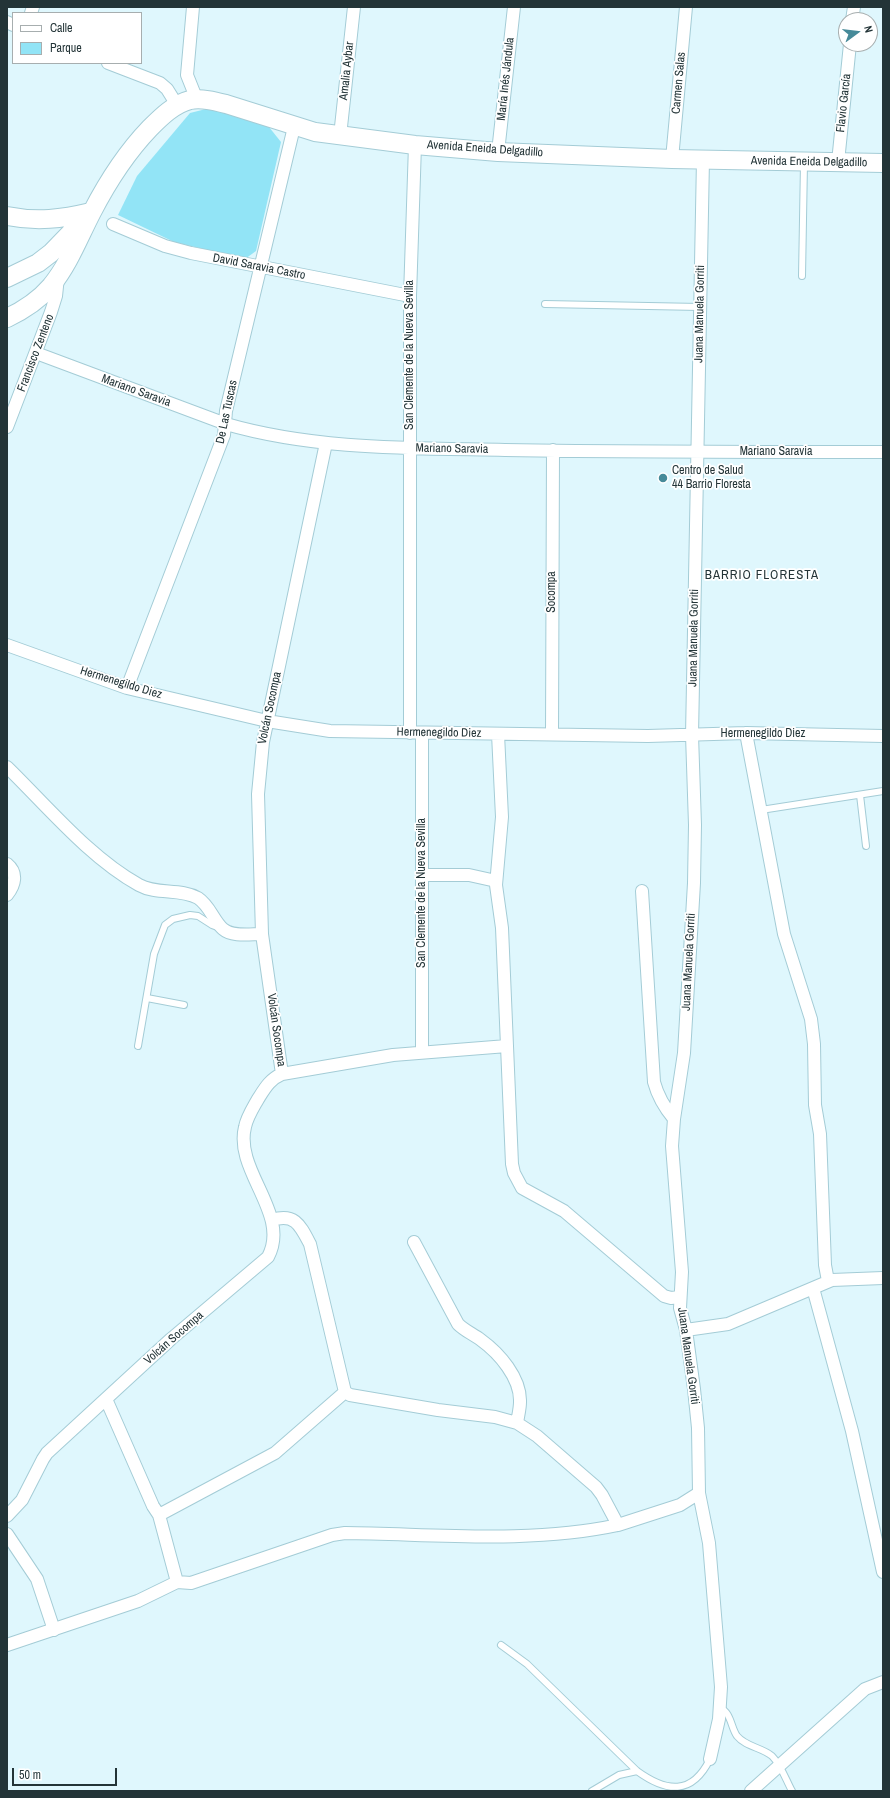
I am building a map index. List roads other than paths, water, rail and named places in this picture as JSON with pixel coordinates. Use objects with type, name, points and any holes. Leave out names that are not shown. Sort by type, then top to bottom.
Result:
[{"type":"main road","name":"Avenida Eneida Delgadillo","points":[[178,105],[189,100],[212,100],[294,127],[340,136],[415,145],[498,152],[703,160],[883,163]]},
{"type":"main road","points":[[7,330],[13,315],[44,294],[58,276],[108,182],[137,142],[162,116],[178,105]]},
{"type":"main road","points":[[7,216],[46,220],[62,219],[92,212]]},
{"type":"main road","points":[[7,278],[38,263],[51,253],[92,212]]},
{"type":"street","points":[[193,7],[186,75],[197,100]]},
{"type":"street","name":"Amalia Aybar","points":[[340,136],[354,7]]},
{"type":"street","name":"María Inés Jándula","points":[[498,152],[514,7]]},
{"type":"street","name":"Carmen Salas","points":[[672,159],[686,7]]},
{"type":"street","name":"Flavio García","points":[[838,162],[849,52]]},
{"type":"street","points":[[111,64],[160,83],[167,89],[178,105]]},
{"type":"street","name":"De Las Tuscas","points":[[127,688],[224,434],[226,411],[294,127]]},
{"type":"street","name":"San Clemente de la Nueva Sevilla","points":[[415,145],[410,296],[410,448],[416,733],[422,875],[422,1052]]},
{"type":"street","name":"Juana Manuela Gorriti","points":[[703,160],[692,735],[695,825],[694,883],[684,1053],[674,1119],[672,1146],[682,1272],[680,1308],[686,1330],[698,1428],[699,1494],[709,1543],[721,1687],[720,1708],[710,1760]]},
{"type":"street","name":"David Saravia Castro","points":[[113,224],[165,246],[260,267],[410,296]]},
{"type":"street","name":"Francisco Zenteno","points":[[7,427],[53,307],[58,276]]},
{"type":"street","name":"Mariano Saravia","points":[[36,354],[226,424],[248,430],[326,443],[410,448],[698,453],[883,452]]},
{"type":"street","name":"Volcán Socompa","points":[[7,1516],[22,1500],[43,1459],[60,1440],[171,1339],[268,1257],[274,1242],[272,1220],[247,1158],[244,1140],[244,1128],[266,1086],[273,1078],[282,1074],[262,934],[258,794],[260,765],[267,721],[326,443]]},
{"type":"street","name":"Socompa","points":[[552,734],[553,450]]},
{"type":"street","name":"Hermenegildo Diez","points":[[7,645],[127,688],[267,721],[330,731],[498,734],[746,734],[883,736]]},
{"type":"street","points":[[498,734],[502,817],[496,881],[502,928],[512,1164],[518,1182],[522,1188],[564,1211],[664,1296],[671,1298],[680,1297]]},
{"type":"street","points":[[746,734],[784,934],[811,1019],[814,1044],[815,1106],[820,1134],[825,1265],[828,1281]]},
{"type":"street","points":[[7,767],[86,845],[108,864],[140,885],[154,890],[182,893],[199,899],[208,908],[223,929],[236,934],[262,934]]},
{"type":"street","points":[[7,864],[14,874],[13,888],[7,895]]},
{"type":"street","points":[[422,875],[469,875],[496,881]]},
{"type":"street","points":[[642,890],[654,1082],[659,1100],[674,1119]]},
{"type":"street","points":[[282,1074],[393,1055],[507,1046]]},
{"type":"street","points":[[272,1220],[282,1217],[290,1218],[298,1224],[310,1244],[345,1392],[350,1395],[438,1410],[495,1417],[517,1423],[537,1436],[596,1488],[602,1495],[618,1525]]},
{"type":"street","points":[[414,1242],[458,1324],[463,1330],[482,1341],[503,1361],[513,1374],[518,1387],[520,1400],[517,1423]]},
{"type":"street","points":[[686,1330],[728,1324],[828,1281],[838,1279],[883,1278]]},
{"type":"street","points":[[813,1288],[852,1431],[883,1572]]},
{"type":"street","points":[[159,1515],[275,1453],[345,1392]]},
{"type":"street","points":[[106,1399],[153,1506],[159,1515],[177,1582]]},
{"type":"street","points":[[7,1645],[138,1601],[177,1582],[191,1583],[317,1539],[345,1533],[460,1536],[588,1532],[618,1525],[680,1505],[699,1494]]},
{"type":"street","points":[[7,1534],[37,1579],[54,1630]]},
{"type":"street","points":[[751,1791],[865,1689],[883,1682]]},
{"type":"lane","points":[[802,276],[804,161]]},
{"type":"lane","points":[[545,304],[700,307]]},
{"type":"lane","points":[[761,810],[883,791]]},
{"type":"lane","points":[[860,795],[866,846]]},
{"type":"lane","points":[[138,1046],[154,954],[165,925],[173,919],[190,915],[198,916],[212,925],[223,929]]},
{"type":"lane","points":[[146,998],[184,1005]]},
{"type":"lane","points":[[501,1645],[527,1664],[637,1771],[658,1784],[678,1787],[697,1778],[703,1773],[710,1760]]},
{"type":"lane","points":[[720,1708],[727,1714],[737,1736],[743,1742],[764,1751],[779,1765],[792,1791]]},
{"type":"lane","points":[[592,1791],[619,1775],[637,1771]]},
{"type":"place","name":"Centro de Salud 44 Barrio Floresta","points":[[663,478]]},
{"type":"district","name":"BARRIO FLORESTA","points":[[762,576]]}]
